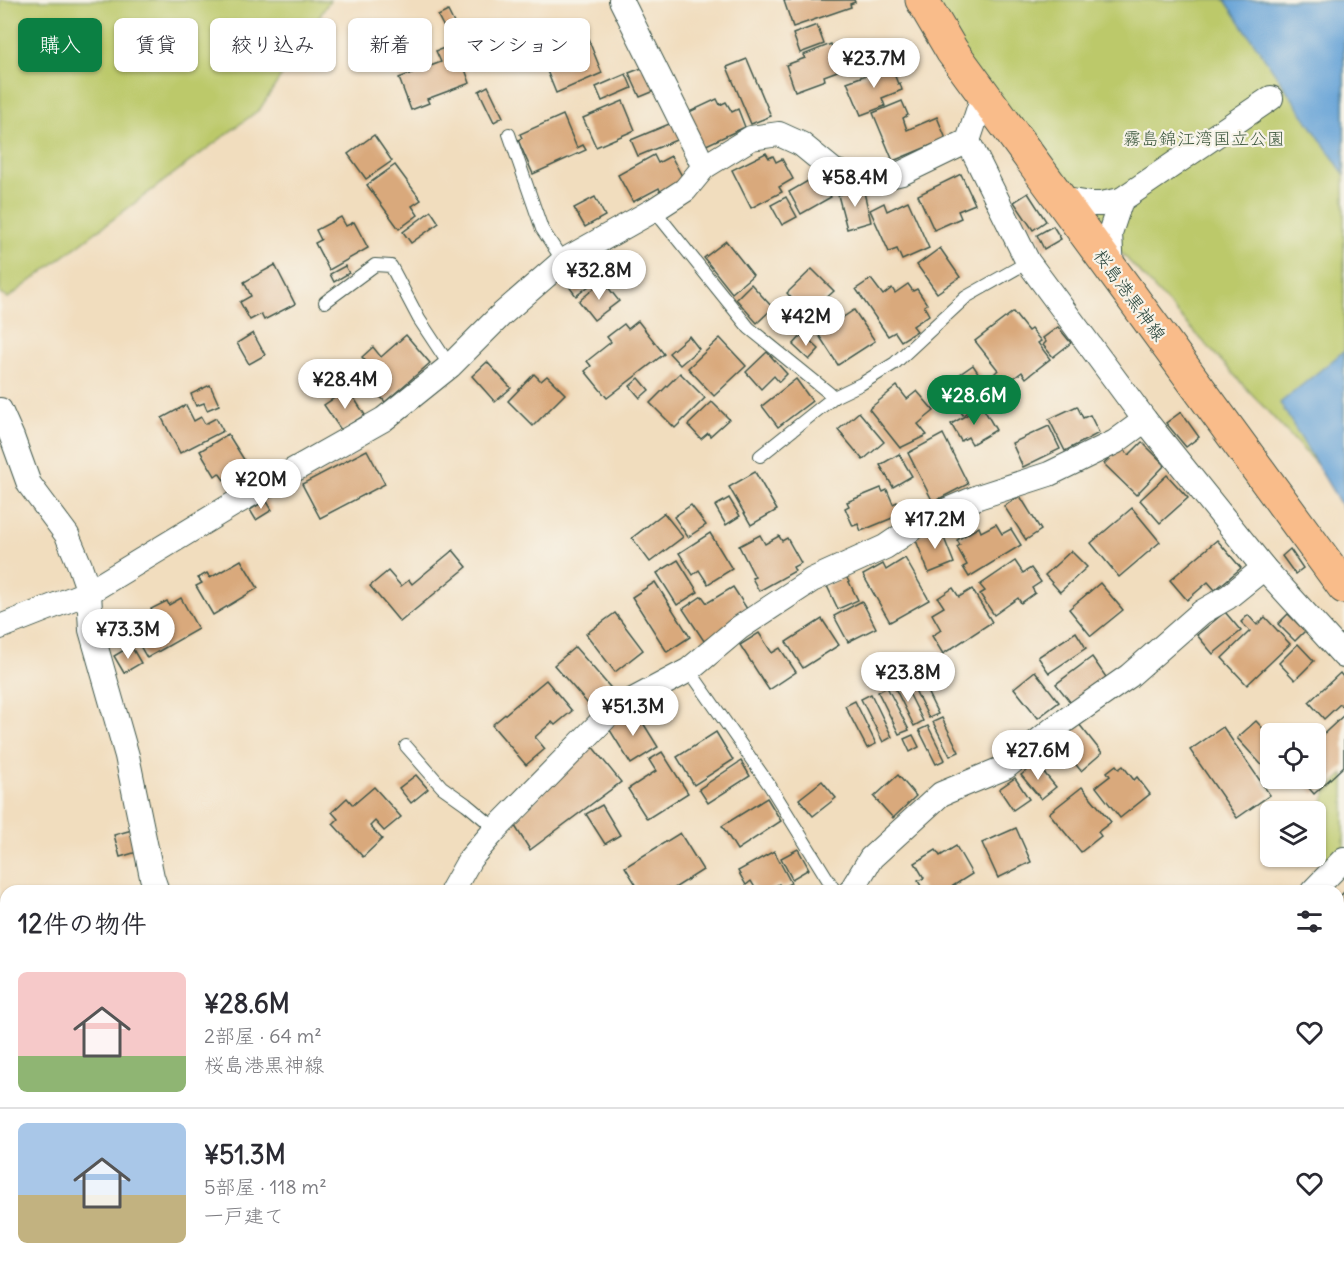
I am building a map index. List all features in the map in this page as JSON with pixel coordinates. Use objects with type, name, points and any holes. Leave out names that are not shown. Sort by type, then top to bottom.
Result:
[{"type":"main road","name":"桜島港黒神線","points":[[922,0],[952,51],[1344,587]]},
{"type":"street","points":[[621,0],[704,167]]},
{"type":"street","points":[[984,93],[968,141],[1028,262],[1145,420],[1264,568],[1344,657]]},
{"type":"street","points":[[1060,199],[1090,204],[1120,200],[1271,98]]},
{"type":"street","points":[[0,627],[89,592],[232,505],[384,419],[450,366],[500,316],[563,261],[685,190],[704,167],[751,138],[779,134],[801,144],[834,171],[859,179],[876,179],[902,173],[968,141]]},
{"type":"street","points":[[1112,270],[1110,234],[1120,200]]},
{"type":"street","points":[[0,410],[29,484],[67,535],[89,592],[91,630],[128,756],[155,885]]},
{"type":"street","points":[[455,885],[470,859],[496,829],[612,711],[689,670],[739,628],[812,580],[885,547],[928,518],[978,497],[1049,474],[1068,465],[1115,442],[1145,420]]},
{"type":"street","points":[[855,885],[871,858],[941,794],[1006,767],[1053,729],[1129,676],[1202,612],[1228,597],[1264,568]]},
{"type":"street","points":[[1319,885],[1344,859]]},
{"type":"lane","points":[[509,134],[542,229],[563,261]]},
{"type":"lane","points":[[654,210],[749,328],[834,397]]},
{"type":"lane","points":[[760,456],[834,397],[895,363],[966,297],[1028,262]]},
{"type":"lane","points":[[325,302],[375,265],[391,266],[419,319],[450,366]]},
{"type":"lane","points":[[689,670],[770,786],[831,885]]},
{"type":"lane","points":[[406,746],[442,788],[496,829]]},
{"type":"green space","points":[[0,0],[330,0],[318,18],[210,18],[210,72],[284,72],[260,109],[8,298],[0,294]]},
{"type":"green space","name":"霧島錦江湾国立公園","points":[[924,0],[1344,0],[1344,494],[962,80]]},
{"type":"green space","points":[[1344,774],[1344,851],[1326,867],[1326,801],[1323,801],[1327,790]]},
{"type":"water","points":[[1225,0],[1344,0],[1344,174]]},
{"type":"water","points":[[1344,351],[1344,510],[1280,403]]},
{"type":"building","points":[[854,0],[855,2],[850,4],[851,7],[793,27],[784,1]]},
{"type":"building","points":[[448,11],[452,18],[444,18],[444,28],[438,16]]},
{"type":"building","points":[[817,25],[824,44],[800,53],[793,34]]},
{"type":"building","points":[[590,43],[602,73],[556,93],[547,72],[590,72]]},
{"type":"building","points":[[831,44],[840,70],[824,76],[825,80],[795,91],[786,65],[805,58],[803,55]]},
{"type":"building","points":[[444,48],[444,72],[466,72],[470,83],[427,99],[429,103],[411,110],[399,78],[415,72],[432,72],[432,65],[441,62],[436,51]]},
{"type":"building","points":[[747,59],[771,116],[751,124],[727,67]]},
{"type":"building","points":[[647,66],[657,90],[640,97],[629,73]]},
{"type":"building","points":[[891,66],[902,90],[882,98],[885,106],[861,115],[847,82]]},
{"type":"building","points":[[626,74],[632,88],[602,101],[596,87]]},
{"type":"building","points":[[488,86],[503,117],[494,122],[479,91]]},
{"type":"building","points":[[717,99],[720,105],[726,102],[732,112],[738,109],[745,127],[702,147],[687,113]]},
{"type":"building","points":[[623,101],[635,130],[596,147],[583,118]]},
{"type":"building","points":[[902,101],[908,115],[903,118],[907,130],[937,117],[946,139],[893,161],[873,113]]},
{"type":"building","points":[[563,115],[577,148],[583,145],[586,150],[533,174],[518,140],[522,138],[520,134]]},
{"type":"building","points":[[674,122],[681,138],[638,156],[631,140]]},
{"type":"building","points":[[374,135],[392,161],[366,179],[348,154]]},
{"type":"building","points":[[766,153],[769,158],[773,156],[776,162],[782,159],[793,179],[779,187],[782,192],[751,208],[732,170]]},
{"type":"building","points":[[654,155],[658,163],[671,156],[684,180],[661,193],[659,188],[633,202],[618,175]]},
{"type":"building","points":[[395,165],[421,200],[412,206],[418,215],[399,229],[367,185]]},
{"type":"building","points":[[961,174],[975,204],[958,211],[961,218],[934,230],[918,195]]},
{"type":"building","points":[[818,175],[831,197],[801,214],[789,192]]},
{"type":"building","points":[[863,188],[871,222],[847,229],[838,195]]},
{"type":"building","points":[[1028,193],[1046,221],[1033,230],[1014,202]]},
{"type":"building","points":[[595,197],[605,216],[585,227],[574,208]]},
{"type":"building","points":[[786,197],[797,217],[782,225],[771,205]]},
{"type":"building","points":[[908,201],[929,248],[902,260],[897,249],[889,252],[870,210],[884,203],[887,211]]},
{"type":"building","points":[[431,211],[439,223],[411,243],[403,232]]},
{"type":"building","points":[[341,217],[346,226],[354,222],[368,248],[329,270],[315,243],[321,240],[316,230]]},
{"type":"building","points":[[1053,226],[1061,239],[1044,249],[1037,235]]},
{"type":"building","points":[[726,241],[753,275],[732,293],[704,258]]},
{"type":"building","points":[[940,248],[960,277],[937,293],[917,265]]},
{"type":"building","points":[[583,260],[598,279],[576,296],[562,277]]},
{"type":"building","points":[[275,265],[295,304],[264,320],[261,314],[250,320],[240,302],[251,296],[244,282]]},
{"type":"building","points":[[345,266],[349,273],[334,282],[330,274]]},
{"type":"building","points":[[812,269],[834,291],[823,301],[826,305],[802,329],[791,319],[796,314],[788,306],[793,300],[787,293]]},
{"type":"building","points":[[871,279],[883,295],[892,288],[895,293],[908,284],[913,291],[917,289],[927,304],[924,306],[929,315],[913,326],[917,331],[901,341],[895,332],[888,336],[856,289]]},
{"type":"building","points":[[603,281],[619,301],[594,320],[579,301]]},
{"type":"building","points":[[751,284],[773,308],[757,323],[736,299]]},
{"type":"building","points":[[854,310],[875,341],[838,365],[818,334]]},
{"type":"building","points":[[1013,312],[1028,331],[1031,329],[1041,341],[1038,343],[1050,359],[1026,378],[1022,372],[1002,387],[993,375],[998,370],[975,341]]},
{"type":"building","points":[[638,321],[664,354],[607,398],[585,371],[591,366],[587,361],[611,342],[607,337],[624,324],[628,329]]},
{"type":"building","points":[[1058,327],[1071,343],[1053,357],[1043,345],[1046,342],[1043,338]]},
{"type":"building","points":[[253,333],[265,355],[249,364],[237,343]]},
{"type":"building","points":[[803,334],[819,349],[809,360],[793,345]]},
{"type":"building","points":[[406,335],[430,363],[385,402],[361,373],[370,366],[362,357],[373,347],[381,357]]},
{"type":"building","points":[[689,336],[699,349],[680,365],[669,353]]},
{"type":"building","points":[[720,338],[746,366],[714,396],[688,368]]},
{"type":"building","points":[[767,352],[787,374],[779,382],[774,376],[761,389],[746,372]]},
{"type":"building","points":[[487,362],[511,388],[495,402],[472,376]]},
{"type":"building","points":[[973,365],[992,394],[963,415],[943,386]]},
{"type":"building","points":[[680,373],[705,398],[675,428],[650,403]]},
{"type":"building","points":[[534,374],[541,381],[547,376],[565,394],[533,426],[508,401]]},
{"type":"building","points":[[639,378],[649,390],[640,398],[630,386]]},
{"type":"building","points":[[796,379],[812,401],[778,427],[762,406]]},
{"type":"building","points":[[210,385],[219,405],[207,410],[204,403],[196,406],[191,394]]},
{"type":"building","points":[[897,386],[907,399],[917,391],[934,411],[918,424],[927,435],[900,448],[869,409]]},
{"type":"building","points":[[348,389],[365,415],[341,430],[324,405]]},
{"type":"building","points":[[712,402],[729,419],[710,436],[708,433],[701,439],[688,425]]},
{"type":"building","points":[[186,405],[194,421],[201,417],[205,424],[216,418],[223,431],[180,453],[162,418]]},
{"type":"building","points":[[982,406],[996,430],[972,444],[968,437],[961,441],[951,424]]},
{"type":"building","points":[[1077,406],[1083,418],[1090,415],[1099,433],[1065,451],[1049,419]]},
{"type":"building","points":[[859,412],[884,442],[863,460],[838,430]]},
{"type":"building","points":[[1181,412],[1199,437],[1186,447],[1166,423]]},
{"type":"building","points":[[1049,426],[1060,449],[1023,467],[1012,443]]},
{"type":"building","points":[[228,434],[248,466],[224,480],[219,473],[215,476],[200,451]]},
{"type":"building","points":[[943,434],[968,484],[933,502],[908,453]]},
{"type":"building","points":[[1142,442],[1165,465],[1136,495],[1104,464],[1121,447],[1129,455]]},
{"type":"building","points":[[367,450],[385,484],[320,518],[302,484]]},
{"type":"building","points":[[899,454],[912,476],[893,487],[880,465]]},
{"type":"building","points":[[755,472],[777,510],[751,525],[729,487]]},
{"type":"building","points":[[1167,475],[1188,498],[1160,523],[1140,500]]},
{"type":"building","points":[[881,488],[883,492],[887,490],[893,504],[897,502],[902,514],[861,531],[858,524],[853,526],[845,508],[849,506],[847,502]]},
{"type":"building","points":[[1020,496],[1041,530],[1026,540],[1004,506]]},
{"type":"building","points":[[729,498],[740,516],[726,525],[715,506]]},
{"type":"building","points":[[266,500],[272,510],[256,520],[250,510]]},
{"type":"building","points":[[691,505],[706,525],[688,537],[674,517]]},
{"type":"building","points":[[1132,508],[1160,542],[1119,577],[1091,543]]},
{"type":"building","points":[[664,513],[683,537],[650,562],[632,538]]},
{"type":"building","points":[[996,524],[1002,534],[1011,529],[1021,545],[969,577],[963,567],[967,565],[957,547],[960,545],[957,540],[979,527],[981,532]]},
{"type":"building","points":[[940,528],[954,563],[929,573],[915,538]]},
{"type":"building","points":[[710,533],[732,569],[708,584],[699,570],[693,575],[679,553]]},
{"type":"building","points":[[760,535],[765,544],[779,536],[782,541],[787,538],[801,563],[793,567],[795,571],[759,591],[752,578],[755,577],[739,546]]},
{"type":"building","points":[[1217,540],[1241,568],[1215,590],[1208,582],[1187,600],[1170,580]]},
{"type":"building","points":[[1290,549],[1303,568],[1295,574],[1282,556]]},
{"type":"building","points":[[453,550],[467,567],[400,622],[370,586],[388,571],[401,586],[409,580],[412,584]]},
{"type":"building","points":[[1071,551],[1087,567],[1060,592],[1045,575]]},
{"type":"building","points":[[905,558],[929,600],[890,622],[863,575],[883,564],[886,570]]},
{"type":"building","points":[[241,560],[258,588],[213,615],[196,586],[202,583],[198,578],[207,573],[210,578]]},
{"type":"building","points":[[678,560],[698,592],[677,605],[657,573]]},
{"type":"building","points":[[1015,561],[1023,573],[1031,568],[1041,582],[1032,588],[1035,593],[1021,603],[1018,598],[994,615],[980,594],[985,591],[980,585]]},
{"type":"building","points":[[846,576],[858,600],[838,609],[827,586]]},
{"type":"building","points":[[655,582],[690,637],[667,652],[632,597]]},
{"type":"building","points":[[1100,583],[1123,610],[1091,636],[1069,609]]},
{"type":"building","points":[[733,587],[749,612],[704,641],[683,609],[702,596],[707,603]]},
{"type":"building","points":[[953,588],[959,597],[972,589],[992,622],[943,654],[932,636],[941,630],[932,614],[944,607],[938,598]]},
{"type":"building","points":[[181,598],[198,629],[147,658],[135,637],[152,627],[148,620],[155,616],[151,609],[167,601],[169,605]]},
{"type":"building","points":[[862,601],[876,628],[848,642],[834,616]]},
{"type":"building","points":[[1225,612],[1241,631],[1213,654],[1197,635]]},
{"type":"building","points":[[615,613],[643,650],[615,672],[586,634]]},
{"type":"building","points":[[1288,614],[1305,631],[1295,641],[1278,624]]},
{"type":"building","points":[[1248,615],[1257,625],[1265,617],[1290,644],[1247,685],[1222,658],[1250,631],[1241,622]]},
{"type":"building","points":[[822,619],[839,645],[803,668],[786,642]]},
{"type":"building","points":[[1076,632],[1086,648],[1049,673],[1038,657]]},
{"type":"building","points":[[759,633],[772,653],[780,648],[796,672],[769,690],[740,645]]},
{"type":"building","points":[[1298,644],[1314,661],[1295,680],[1279,663]]},
{"type":"building","points":[[131,646],[141,663],[124,673],[114,656]]},
{"type":"building","points":[[575,647],[616,694],[595,712],[554,665]]},
{"type":"building","points":[[1092,657],[1106,677],[1071,703],[1056,684]]},
{"type":"building","points":[[917,671],[938,714],[929,718],[908,676]]},
{"type":"building","points":[[1035,671],[1059,702],[1038,718],[1014,688]]},
{"type":"building","points":[[1340,673],[1344,678],[1344,708],[1340,704],[1324,719],[1309,702]]},
{"type":"building","points":[[902,679],[923,721],[914,726],[893,684]]},
{"type":"building","points":[[546,680],[572,711],[555,725],[552,722],[535,737],[545,749],[526,765],[492,725]]},
{"type":"building","points":[[887,687],[909,730],[899,734],[878,692]]},
{"type":"building","points":[[871,694],[892,737],[883,742],[861,699]]},
{"type":"building","points":[[855,701],[876,744],[867,748],[845,706]]},
{"type":"building","points":[[635,710],[658,747],[631,764],[608,727]]},
{"type":"building","points":[[1344,715],[1344,766],[1326,783],[1326,732]]},
{"type":"building","points":[[942,718],[959,752],[950,756],[933,722]]},
{"type":"building","points":[[1256,721],[1260,725],[1260,763],[1237,738]]},
{"type":"building","points":[[1079,724],[1102,753],[1081,771],[1058,742]]},
{"type":"building","points":[[928,726],[945,760],[936,764],[919,730]]},
{"type":"building","points":[[1223,727],[1260,781],[1260,789],[1266,789],[1270,795],[1237,818],[1190,750]]},
{"type":"building","points":[[716,732],[733,760],[694,785],[677,757]]},
{"type":"building","points":[[913,735],[919,747],[910,752],[904,739]]},
{"type":"building","points":[[591,745],[621,782],[530,850],[513,823]]},
{"type":"building","points":[[662,752],[688,793],[647,819],[628,789],[656,771],[649,760]]},
{"type":"building","points":[[741,761],[750,776],[708,803],[699,789]]},
{"type":"building","points":[[1036,763],[1056,787],[1041,799],[1021,775]]},
{"type":"building","points":[[1116,765],[1119,769],[1123,766],[1134,780],[1137,777],[1150,794],[1120,818],[1096,787],[1110,776],[1107,772]]},
{"type":"building","points":[[416,775],[428,789],[411,803],[399,788]]},
{"type":"building","points":[[898,775],[916,796],[893,818],[874,797]]},
{"type":"building","points":[[1015,778],[1029,799],[1013,810],[999,789]]},
{"type":"building","points":[[822,781],[836,798],[813,816],[799,799]]},
{"type":"building","points":[[374,787],[401,817],[384,831],[375,821],[370,826],[382,839],[363,857],[333,824],[338,819],[332,812],[347,798],[353,805]]},
{"type":"building","points":[[1082,787],[1111,822],[1098,832],[1101,836],[1081,852],[1049,813]]},
{"type":"building","points":[[1310,789],[1319,789],[1314,794]]},
{"type":"building","points":[[767,798],[781,821],[737,850],[722,826]]},
{"type":"building","points":[[602,805],[620,835],[605,844],[586,814]]},
{"type":"building","points":[[1016,828],[1031,862],[998,878],[982,843]]},
{"type":"building","points":[[132,830],[137,852],[120,857],[114,835]]},
{"type":"building","points":[[680,833],[703,870],[679,885],[636,885],[625,867]]},
{"type":"building","points":[[956,846],[972,874],[955,885],[920,885],[918,881],[924,878],[915,863],[936,850],[940,856]]},
{"type":"building","points":[[798,849],[809,869],[792,879],[781,858]]},
{"type":"building","points":[[774,851],[791,883],[753,885],[751,881],[746,885],[738,871]]}]
